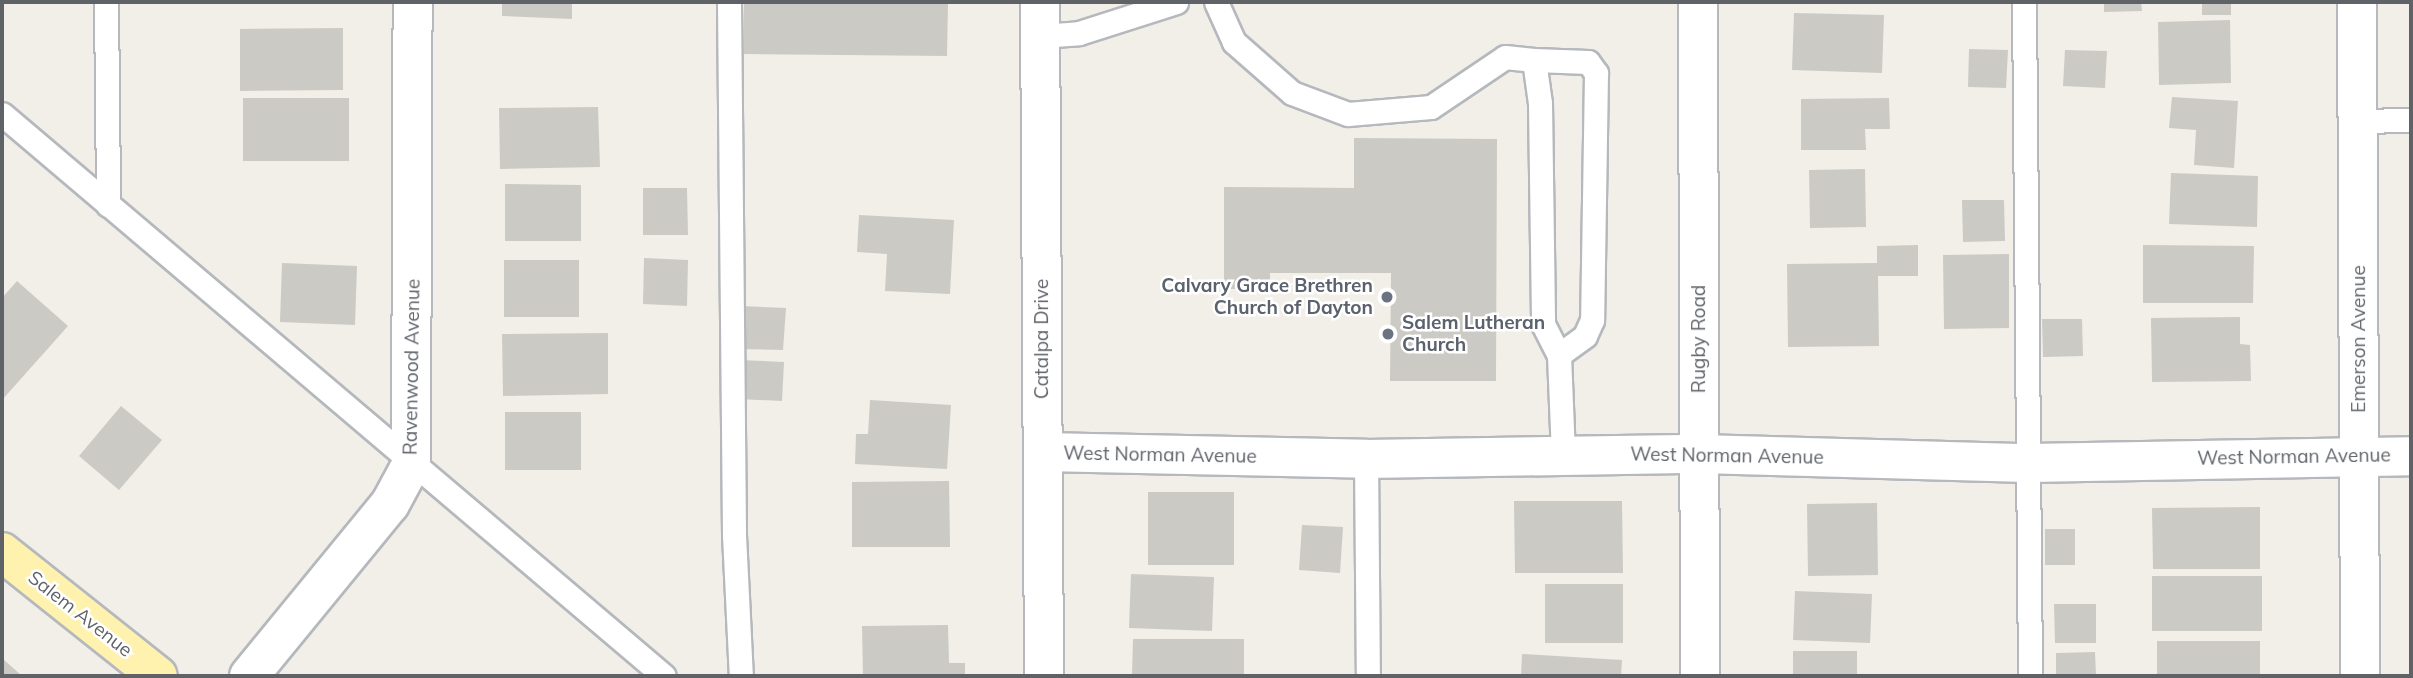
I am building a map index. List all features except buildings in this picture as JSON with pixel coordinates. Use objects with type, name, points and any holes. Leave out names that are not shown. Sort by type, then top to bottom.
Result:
[{"type":"main road","name":"Salem Avenue","points":[[3,557],[158,676]]},
{"type":"street","name":"Ravenwood Avenue","points":[[249,676],[390,504],[411,465],[413,2]]},
{"type":"street","name":"Rugby Road","points":[[1698,2],[1700,676]]},
{"type":"street","name":"Emerson Avenue","points":[[2357,2],[2360,676]]},
{"type":"street","name":"Catalpa Drive","points":[[1040,19],[1044,676]]},
{"type":"street","name":"West Norman Avenue","points":[[1043,452],[1367,459],[1563,453],[1700,454],[2027,463],[2411,456]]},
{"type":"lane","points":[[106,2],[108,205]]},
{"type":"lane","points":[[729,2],[734,535],[741,676]]},
{"type":"lane","points":[[1040,19],[1079,33],[1176,2]]},
{"type":"lane","points":[[1216,2],[1234,42],[1292,93],[1348,114],[1432,107],[1506,57],[1588,62],[1596,73],[1592,320],[1584,336],[1559,355]]},
{"type":"lane","points":[[2024,2],[2030,676]]},
{"type":"lane","points":[[1534,60],[1540,103],[1543,324],[1559,355],[1563,453]]},
{"type":"lane","points":[[2,114],[411,465],[664,676]]},
{"type":"lane","points":[[2358,121],[2411,120]]},
{"type":"lane","points":[[1367,459],[1368,676]]},
{"type":"place","name":"Calvary Grace Brethren Church of Dayton","points":[[1387,297]]},
{"type":"place","name":"Salem Lutheran Church","points":[[1388,334]]}]
